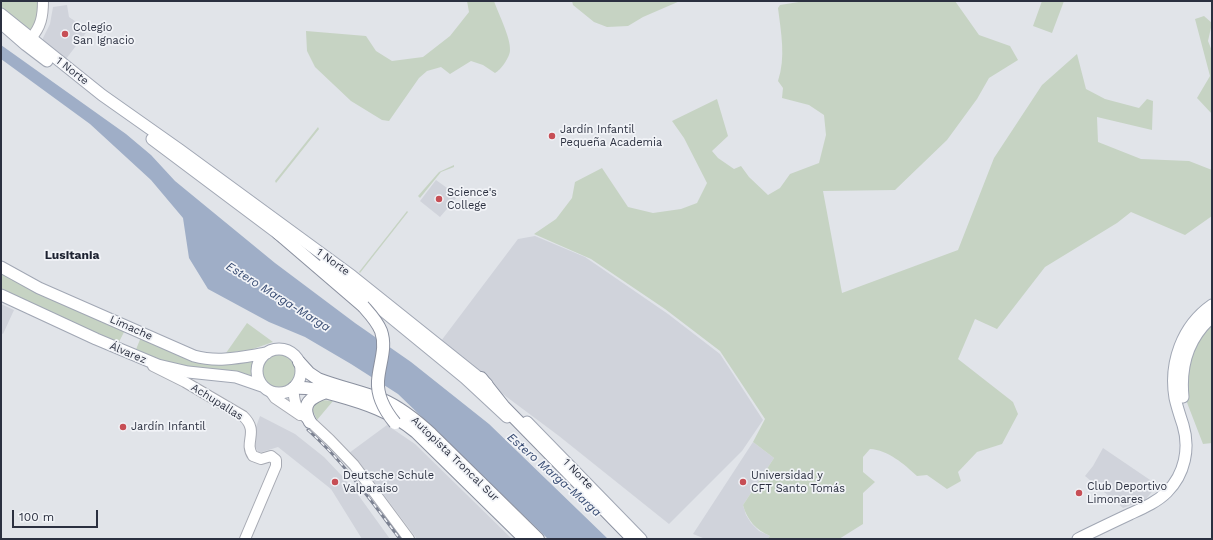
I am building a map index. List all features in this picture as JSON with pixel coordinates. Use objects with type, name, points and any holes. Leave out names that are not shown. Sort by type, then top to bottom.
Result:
[{"type":"highway","points":[[278,233],[363,306],[376,322],[382,337],[383,348],[378,387],[383,404],[395,423],[517,539]]},
{"type":"highway","name":"Autopista Troncal Sur","points":[[300,362],[309,373],[318,379],[384,401],[398,408],[415,420],[538,539]]},
{"type":"highway","points":[[481,378],[504,407],[633,538]]},
{"type":"highway","name":"Autopista Troncal Sur","points":[[294,388],[313,389],[353,399],[378,408],[394,416],[409,426],[525,539]]},
{"type":"highway","points":[[310,422],[306,412],[308,403],[314,396],[326,392]]},
{"type":"main road","name":"1 Norte","points":[[1,14],[102,95],[200,164],[352,276],[481,378]]},
{"type":"main road","name":"1 Norte","points":[[3,24],[26,45],[175,157],[346,282],[465,378],[633,538]]},
{"type":"main road","points":[[3,24],[25,37],[31,38]]},
{"type":"main road","name":"Limache","points":[[1,267],[39,288],[194,356],[206,359],[225,359],[267,353],[277,349],[288,351],[300,362]]},
{"type":"main road","name":"Álvarez","points":[[1,295],[141,359],[170,369],[200,374],[226,375],[245,379],[266,389]]},
{"type":"main road","points":[[1078,539],[1156,501],[1167,492],[1176,480],[1184,461],[1186,442],[1183,425],[1175,398],[1175,361],[1187,330],[1198,317],[1212,305]]},
{"type":"main road","points":[[1093,539],[1158,508],[1174,495],[1186,478],[1192,459],[1193,442],[1192,430],[1181,385],[1182,369],[1186,354],[1193,340],[1202,327],[1212,317]]},
{"type":"main road","points":[[267,353],[259,362],[257,375],[266,389],[280,393],[285,393],[294,388],[300,377],[300,362]]},
{"type":"street","points":[[31,38],[39,28],[43,17],[43,1]]},
{"type":"street","name":"Achupallas","points":[[141,359],[167,374],[185,382],[243,416],[251,427],[250,448],[253,456],[261,459],[272,456],[276,460],[276,466],[245,539]]},
{"type":"street","points":[[294,388],[296,406],[354,466],[409,539]]},
{"type":"street","points":[[266,389],[275,398],[310,422]]},
{"type":"shaded area","name":"Colegio San Ignacio","points":[[67,5],[69,17],[88,30],[66,59],[43,41],[43,38],[50,24],[53,7]]},
{"type":"shaded area","name":"Science's College","points":[[436,180],[458,196],[440,217],[420,201]]},
{"type":"shaded area","points":[[535,236],[585,257],[668,314],[720,354],[763,420],[742,451],[669,524],[559,436],[492,386],[441,341],[518,239]]},
{"type":"shaded area","points":[[1,304],[14,310],[3,334],[1,333]]},
{"type":"shaded area","name":"Deutsche Schule Valparaíso","points":[[260,416],[295,434],[324,457],[359,496],[390,539],[362,539],[331,489],[278,447],[259,453],[254,445],[256,427]]},
{"type":"shaded area","points":[[387,425],[415,444],[512,539],[417,539],[372,479],[349,453]]},
{"type":"shaded area","name":"Universidad y CFT Santo Tomás","points":[[753,442],[774,458],[743,505],[746,515],[751,523],[759,531],[770,536],[767,539],[702,539],[703,538],[693,534]]},
{"type":"shaded area","points":[[1103,448],[1156,484],[1145,500],[1123,508],[1085,476],[1093,466]]},
{"type":"green space","points":[[1,1],[39,1],[37,23],[29,33],[1,10]]},
{"type":"green space","points":[[467,1],[494,1],[510,45],[510,53],[505,63],[495,73],[483,65],[471,61],[450,74],[441,67],[427,71],[419,78],[389,121],[382,120],[351,101],[315,67],[307,51],[306,31],[366,36],[376,51],[392,61],[423,57],[450,36],[469,12]]},
{"type":"green space","points":[[572,1],[680,1],[643,17],[628,26],[607,27],[594,22],[573,5]]},
{"type":"green space","points":[[805,1],[955,1],[979,35],[1010,46],[1018,60],[989,78],[977,99],[947,140],[895,190],[823,191],[842,293],[958,250],[994,158],[1042,85],[1077,54],[1086,89],[1105,99],[1139,108],[1147,99],[1153,101],[1152,130],[1097,117],[1098,142],[1141,159],[1189,161],[1212,170],[1212,216],[1185,235],[1131,212],[1117,223],[1045,267],[997,329],[975,319],[958,359],[1013,402],[1018,414],[1002,444],[977,452],[958,472],[961,481],[947,489],[927,475],[917,476],[901,462],[889,455],[870,449],[863,457],[863,472],[875,482],[863,493],[863,524],[839,539],[767,539],[770,536],[756,528],[747,515],[743,505],[774,458],[753,442],[765,419],[720,351],[665,309],[591,259],[534,234],[556,219],[572,198],[575,182],[602,168],[628,207],[653,213],[681,209],[697,203],[707,183],[684,138],[672,121],[717,99],[728,136],[712,151],[718,158],[734,169],[741,166],[749,177],[768,195],[780,188],[790,174],[819,163],[826,135],[824,115],[809,105],[782,98],[783,88],[778,81],[782,63],[782,54],[778,8],[780,5]]},
{"type":"green space","points":[[1042,1],[1064,1],[1052,33],[1033,26]]},
{"type":"green space","points":[[1204,16],[1212,23],[1208,41],[1212,51],[1212,114],[1197,98],[1210,76],[1195,19]]},
{"type":"green space","points":[[318,127],[319,129],[276,183],[275,181]]},
{"type":"green space","points":[[454,165],[454,167],[441,172],[420,198],[418,196],[439,172]]},
{"type":"green space","points":[[407,211],[408,212],[360,273],[359,272]]},
{"type":"green space","points":[[1,272],[125,330],[118,344],[1,289]]},
{"type":"green space","points":[[247,323],[273,342],[250,350],[226,353]]},
{"type":"green space","points":[[1212,323],[1212,443],[1203,444],[1186,400],[1186,378],[1197,341]]},
{"type":"green space","points":[[141,337],[177,353],[254,358],[253,376],[235,371],[188,368],[135,352]]},
{"type":"green space","points":[[280,351],[290,354],[296,360],[299,370],[296,380],[290,386],[280,389],[270,386],[264,380],[261,370],[264,360],[270,354]]},
{"type":"green space","points":[[321,400],[333,401],[317,420],[313,411],[314,404]]},
{"type":"water","name":"Estero Marga-Marga","points":[[1,45],[126,134],[151,155],[175,181],[275,263],[355,323],[411,362],[489,424],[608,539],[548,539],[398,394],[305,337],[269,322],[208,289],[189,258],[183,218],[151,180],[90,124],[1,59]]},
{"type":"railway","points":[[308,430],[333,455],[368,496],[400,539]]},
{"type":"place","name":"Colegio San Ignacio","points":[[65,34]]},
{"type":"place","name":"Jardín Infantil Pequeña Academia","points":[[552,136]]},
{"type":"place","name":"Science's College","points":[[439,199]]},
{"type":"place","name":"Jardín Infantil","points":[[123,427]]},
{"type":"place","name":"Deutsche Schule Valparaíso","points":[[335,482]]},
{"type":"place","name":"Universidad y CFT Santo Tomás","points":[[743,482]]},
{"type":"place","name":"Club Deportivo Limonares","points":[[1079,493]]},
{"type":"district","name":"Lusitania","points":[[72,255]]}]
